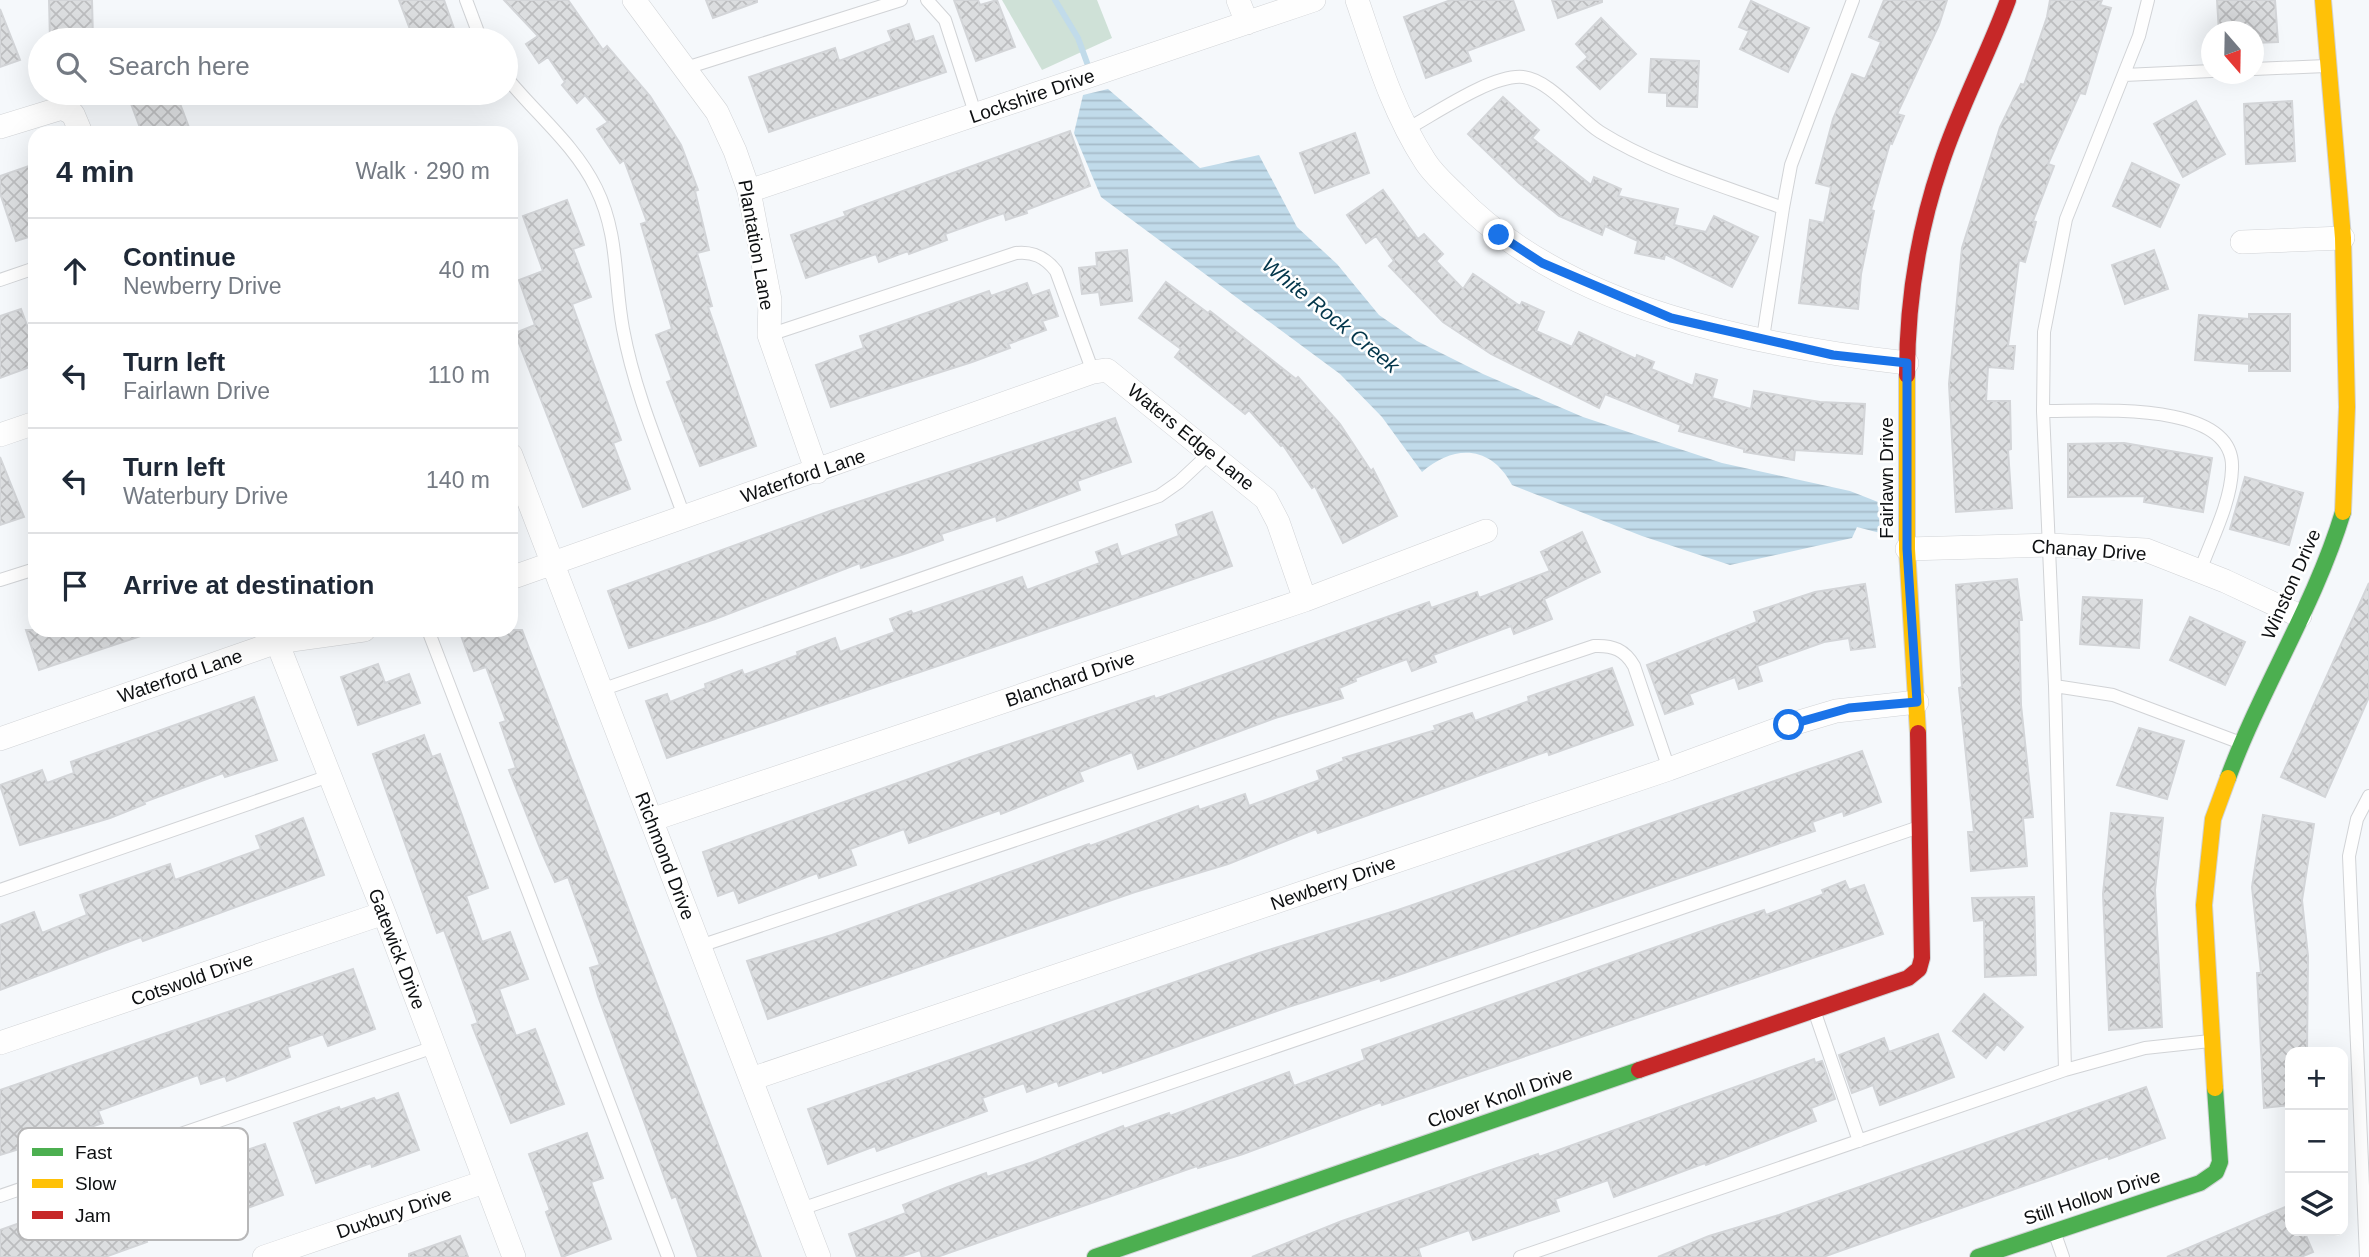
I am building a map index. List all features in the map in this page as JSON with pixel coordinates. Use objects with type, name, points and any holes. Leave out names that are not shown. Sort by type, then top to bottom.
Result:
[{"type":"street","name":"Plantation Lane","points":[[634,0],[718,112],[749,191],[769,300],[769,335],[817,472]]},
{"type":"street","points":[[1238,0],[1247,23]]},
{"type":"street","name":"Lockshire Drive","points":[[749,191],[1314,0]]},
{"type":"street","points":[[1357,0],[1385,81],[1426,163],[1479,219],[1542,263],[1671,318],[1833,355],[1907,363]]},
{"type":"street","name":"Fairlawn Drive","points":[[1916,972],[1922,958],[1917,702],[1907,549],[1907,363],[1911,288],[1926,214],[1941,162],[1989,52],[2008,0]]},
{"type":"street","name":"Winston Drive","points":[[2216,1172],[2221,1153],[2204,905],[2213,819],[2241,743],[2330,556],[2344,509],[2354,407],[2323,0]]},
{"type":"street","points":[[0,127],[47,111],[68,110],[74,114],[78,126]]},
{"type":"street","points":[[2242,242],[2343,238]]},
{"type":"street","name":"Waters Edge Lane","points":[[1093,372],[1107,370],[1117,377],[1266,499],[1278,522],[1305,600]]},
{"type":"street","name":"Waterford Lane","points":[[518,576],[817,472],[1093,372]]},
{"type":"street","points":[[0,435],[28,425]]},
{"type":"street","name":"Richmond Drive","points":[[518,474],[819,1257]]},
{"type":"street","name":"Blanchard Drive","points":[[651,820],[1305,600],[1486,531]]},
{"type":"street","name":"Chanay Drive","points":[[1907,549],[2050,545],[2146,550],[2301,616]]},
{"type":"street","name":"Waterford Lane","points":[[0,739],[277,642],[313,637]]},
{"type":"street","name":"Gatewick Drive","points":[[277,642],[514,1257]]},
{"type":"street","name":"Newberry Drive","points":[[751,1079],[1669,769],[1789,725],[1836,711],[1917,702]]},
{"type":"street","name":"Cotswold Drive","points":[[0,1043],[384,914]]},
{"type":"street","name":"Clover Knoll Drive","points":[[1095,1257],[1908,978],[1916,972]]},
{"type":"street","name":"Still Hollow Drive","points":[[1978,1257],[2200,1183],[2216,1172]]},
{"type":"street","name":"Duxbury Drive","points":[[264,1257],[484,1182]]},
{"type":"lane","points":[[466,0],[476,28]]},
{"type":"lane","points":[[685,68],[901,0]]},
{"type":"lane","points":[[927,0],[945,20],[976,116]]},
{"type":"lane","points":[[1763,338],[1791,164],[1853,0]]},
{"type":"lane","points":[[2065,1070],[2055,686],[2043,411],[2043,332],[2066,219],[2124,75],[2148,0]]},
{"type":"lane","points":[[2264,69],[2326,66]]},
{"type":"lane","points":[[2124,75],[2201,71]]},
{"type":"lane","points":[[1407,129],[1498,81],[1521,77],[1534,79],[1590,125],[1637,153],[1783,208]]},
{"type":"lane","points":[[518,91],[581,162],[606,208],[616,253],[623,327],[640,395],[684,516]]},
{"type":"lane","points":[[769,335],[1016,253],[1028,252],[1050,263],[1056,271],[1093,372]]},
{"type":"lane","points":[[0,280],[28,270]]},
{"type":"lane","points":[[2043,411],[2182,417],[2220,434],[2231,456],[2232,474],[2200,571]]},
{"type":"lane","points":[[601,691],[1139,504],[1170,489],[1210,453]]},
{"type":"lane","points":[[0,580],[28,571]]},
{"type":"lane","points":[[431,637],[668,1257]]},
{"type":"lane","points":[[700,946],[1594,646],[1615,648],[1626,655],[1634,666],[1669,769]]},
{"type":"lane","points":[[2055,686],[2113,695],[2241,743]]},
{"type":"lane","points":[[0,890],[329,776]]},
{"type":"lane","points":[[2366,1257],[2349,856],[2357,819],[2369,796]]},
{"type":"lane","points":[[801,1209],[1919,827]]},
{"type":"lane","points":[[1813,1010],[1859,1140]]},
{"type":"lane","points":[[1520,1257],[2065,1070],[2145,1048],[2212,1041]]},
{"type":"lane","points":[[198,1128],[434,1047]]},
{"type":"lane","points":[[0,1196],[18,1190]]},
{"type":"lane","points":[[2054,1231],[2063,1257]]},
{"type":"green space","points":[[1002,0],[1097,0],[1112,38],[1042,70]]},
{"type":"water","points":[[1108,89],[1200,168],[1259,155],[1297,227],[1337,264],[1379,315],[1417,341],[1483,374],[1583,417],[1722,463],[1850,491],[1878,502],[1880,533],[1857,527],[1852,538],[1730,565],[1642,536],[1512,485],[1494,462],[1483,456],[1459,453],[1434,463],[1422,472],[1382,417],[1340,374],[1101,197],[1074,133],[1083,95]]},
{"type":"building","points":[[49,0],[92,0],[93,28],[50,28]]},
{"type":"building","points":[[399,0],[444,0],[454,28],[410,28]]},
{"type":"building","points":[[504,0],[568,0],[603,50],[607,46],[650,96],[681,145],[698,190],[695,191],[709,250],[697,253],[712,306],[708,307],[756,446],[700,466],[667,382],[672,380],[656,335],[672,329],[641,224],[647,222],[624,160],[620,163],[597,129],[608,122],[585,95],[577,103],[562,85],[565,82],[548,57],[539,63],[526,44],[538,36]]},
{"type":"building","points":[[706,0],[757,0],[757,2],[713,18]]},
{"type":"building","points":[[954,0],[978,0],[980,5],[997,0],[1015,47],[976,61]]},
{"type":"building","points":[[1451,0],[1513,0],[1524,30],[1467,51],[1471,61],[1426,78],[1404,17]]},
{"type":"building","points":[[1552,0],[1602,0],[1602,2],[1558,18]]},
{"type":"building","points":[[1884,0],[1947,0],[1939,25],[1897,114],[1904,116],[1892,144],[1890,143],[1871,210],[1874,211],[1861,274],[1858,309],[1799,303],[1810,220],[1824,223],[1831,187],[1816,183],[1833,119],[1852,74],[1865,79],[1881,42],[1869,37]]},
{"type":"building","points":[[2050,0],[2102,0],[2100,5],[2111,8],[2085,94],[2080,93],[2048,164],[2054,166],[2033,221],[2036,222],[2025,262],[2019,260],[2008,346],[2015,346],[2013,369],[1988,367],[1986,401],[2010,401],[2011,449],[2008,450],[2012,508],[1956,512],[1949,384],[1962,248],[2000,127],[2021,84],[2024,85],[2047,17]]},
{"type":"building","points":[[2217,0],[2275,0],[2278,42],[2264,43],[2264,21],[2218,21]]},
{"type":"building","points":[[1751,1],[1809,28],[1788,72],[1740,49],[1749,31],[1739,27]]},
{"type":"building","points":[[0,9],[20,60],[0,67]]},
{"type":"building","points":[[1601,18],[1636,54],[1600,89],[1577,67],[1588,57],[1576,44]]},
{"type":"building","points":[[909,24],[915,42],[933,36],[946,72],[769,132],[749,77],[835,48],[839,61],[892,41],[888,31]]},
{"type":"building","points":[[1651,59],[1699,61],[1697,107],[1667,106],[1667,93],[1649,92]]},
{"type":"building","points":[[1503,97],[1539,130],[1532,138],[1591,185],[1594,177],[1621,189],[1618,196],[1678,209],[1674,225],[1706,232],[1714,216],[1758,237],[1732,287],[1665,254],[1664,259],[1635,253],[1638,241],[1605,226],[1602,235],[1559,216],[1519,183],[1468,134]]},
{"type":"building","points":[[2196,101],[2225,154],[2183,177],[2154,124]]},
{"type":"building","points":[[2292,101],[2295,161],[2246,164],[2244,104]]},
{"type":"building","points":[[132,105],[180,105],[188,126],[139,126]]},
{"type":"building","points":[[1070,131],[1090,186],[1006,220],[1004,213],[945,234],[947,240],[909,254],[908,251],[879,262],[876,254],[806,278],[791,235],[846,216],[844,212]]},
{"type":"building","points":[[1355,133],[1369,173],[1315,193],[1300,153]]},
{"type":"building","points":[[2132,163],[2179,185],[2160,227],[2113,206]]},
{"type":"building","points":[[28,166],[28,237],[16,241],[0,193],[0,176]]},
{"type":"building","points":[[1383,190],[1418,239],[1424,234],[1443,254],[1436,261],[1463,289],[1473,274],[1520,306],[1522,302],[1544,312],[1536,331],[1572,347],[1579,332],[1636,359],[1637,355],[1654,362],[1651,369],[1693,386],[1696,374],[1717,380],[1712,398],[1751,409],[1754,391],[1820,402],[1865,404],[1862,454],[1795,450],[1794,460],[1744,452],[1744,449],[1679,431],[1681,425],[1605,394],[1599,408],[1491,354],[1443,322],[1389,266],[1394,261],[1376,236],[1366,243],[1347,215]]},
{"type":"building","points":[[567,200],[584,245],[573,249],[591,297],[572,304],[621,440],[613,443],[630,489],[583,507],[518,341],[518,332],[535,325],[519,280],[543,271],[523,216]]},
{"type":"building","points":[[1127,250],[1132,301],[1101,305],[1099,292],[1082,294],[1079,268],[1097,266],[1096,253]]},
{"type":"building","points":[[2154,250],[2168,289],[2125,304],[2112,265]]},
{"type":"building","points":[[1166,282],[1208,313],[1210,311],[1296,379],[1298,377],[1340,424],[1371,471],[1373,469],[1397,516],[1343,543],[1315,486],[1312,488],[1283,445],[1281,446],[1249,410],[1245,414],[1175,357],[1181,349],[1139,318]]},
{"type":"building","points":[[1027,283],[1032,296],[1049,290],[1058,316],[1042,321],[1046,330],[1008,344],[1010,348],[972,362],[831,407],[816,365],[864,348],[860,336],[989,291],[991,296]]},
{"type":"building","points":[[21,309],[28,328],[28,368],[0,378],[0,316]]},
{"type":"building","points":[[2249,314],[2290,314],[2290,371],[2249,371],[2249,364],[2195,360],[2199,315],[2249,319]]},
{"type":"building","points":[[1115,418],[1131,462],[1077,481],[1080,490],[997,521],[996,516],[941,534],[943,540],[861,568],[860,563],[715,619],[629,648],[608,591],[830,511]]},
{"type":"building","points":[[2124,443],[2212,458],[2203,512],[2144,502],[2145,496],[2068,497],[2068,444]]},
{"type":"building","points":[[0,457],[24,517],[0,525]]},
{"type":"building","points":[[2245,477],[2303,493],[2289,545],[2230,529]]},
{"type":"building","points":[[1212,512],[1232,566],[667,758],[646,701],[667,694],[670,702],[706,688],[705,684],[742,670],[744,675],[835,638],[840,652],[895,632],[890,619],[911,611],[913,614],[1022,577],[1027,590],[1100,563],[1096,552],[1117,544],[1121,557],[1179,536],[1176,525]]},
{"type":"building","points":[[1582,532],[1600,572],[1544,599],[1552,619],[1514,634],[1511,626],[1433,655],[1436,662],[1412,671],[1407,659],[1355,678],[1356,681],[1339,688],[1343,698],[1275,718],[1138,769],[1132,752],[1079,772],[1083,781],[1001,814],[1000,810],[909,843],[904,829],[850,849],[856,865],[819,878],[817,873],[739,903],[734,890],[718,896],[703,852],[971,757],[1154,696],[1155,699],[1429,602],[1431,608],[1477,592],[1479,598],[1550,571],[1541,552]]},
{"type":"building","points":[[2017,579],[2022,620],[2019,620],[2021,705],[2033,817],[2023,818],[2027,866],[1971,871],[1968,832],[1974,832],[1959,688],[1962,687],[1956,585]]},
{"type":"building","points":[[2369,583],[2369,697],[2325,797],[2281,777]]},
{"type":"building","points":[[1865,584],[1875,647],[1851,650],[1849,638],[1824,642],[1757,666],[1762,681],[1739,689],[1735,677],[1689,694],[1693,704],[1665,714],[1647,665],[1757,622],[1754,612],[1815,592]]},
{"type":"building","points":[[2083,597],[2142,600],[2139,648],[2080,644]]},
{"type":"building","points":[[2190,617],[2245,642],[2225,685],[2170,660]]},
{"type":"building","points":[[518,630],[522,630],[761,1257],[698,1257],[676,1196],[672,1198],[598,996],[590,968],[600,965],[568,877],[555,882],[509,770],[516,768],[500,723],[506,721],[486,667],[474,671],[462,637],[518,637]]},
{"type":"building","points":[[28,637],[138,637],[39,670]]},
{"type":"building","points":[[378,664],[385,683],[409,674],[420,703],[358,725],[341,677]]},
{"type":"building","points":[[1612,668],[1633,725],[1549,755],[1548,751],[1318,833],[1316,829],[1228,864],[1135,892],[768,1019],[747,961],[832,935],[1198,806],[1199,810],[1245,794],[1249,806],[1320,780],[1317,771],[1344,761],[1343,758],[1436,730],[1434,726],[1472,713],[1475,721],[1529,701],[1528,697]]},
{"type":"building","points":[[254,697],[277,760],[225,777],[223,773],[144,802],[145,804],[110,818],[20,845],[0,785],[42,770],[47,783],[74,773],[71,762]]},
{"type":"building","points":[[2139,728],[2184,741],[2167,799],[2117,785]]},
{"type":"building","points":[[424,735],[432,757],[440,754],[488,888],[466,896],[482,942],[510,932],[528,979],[499,989],[516,1036],[535,1029],[564,1104],[511,1123],[472,1025],[478,1023],[444,930],[437,933],[373,754]]},
{"type":"building","points":[[1862,751],[1881,802],[1844,816],[1843,811],[1812,822],[1815,831],[1381,981],[1380,978],[1288,1007],[1103,1073],[1102,1070],[1059,1086],[1057,1081],[1027,1092],[1024,1083],[982,1098],[987,1111],[877,1151],[875,1146],[828,1164],[808,1109],[1259,953],[1398,910]]},
{"type":"building","points":[[2111,813],[2163,818],[2155,890],[2162,1027],[2109,1030],[2103,894]]},
{"type":"building","points":[[2263,815],[2314,824],[2302,900],[2308,956],[2307,1047],[2285,1047],[2285,1106],[2264,1108],[2257,973],[2261,973],[2252,887]]},
{"type":"building","points":[[303,818],[324,875],[143,941],[141,937],[0,990],[0,925],[34,912],[42,933],[87,915],[80,895],[170,864],[175,880],[261,849],[256,836]]},
{"type":"building","points":[[1845,881],[1849,890],[1864,885],[1883,934],[1382,1105],[1381,1102],[1243,1154],[1198,1168],[1197,1166],[937,1257],[922,1257],[920,1250],[900,1257],[857,1257],[849,1234],[906,1213],[903,1205],[948,1187],[986,1173],[987,1177],[1033,1162],[1123,1126],[1124,1129],[1169,1113],[1170,1116],[1289,1072],[1294,1086],[1365,1060],[1362,1050],[1719,925],[1764,910],[1766,915],[1824,894],[1822,890]]},
{"type":"building","points":[[2034,897],[2036,975],[1985,977],[1984,920],[1974,921],[1972,898]]},
{"type":"building","points":[[353,969],[375,1029],[328,1046],[323,1034],[287,1047],[290,1057],[227,1081],[225,1076],[201,1084],[198,1075],[98,1111],[103,1123],[87,1128],[18,1128],[18,1149],[0,1155],[0,1090]]},
{"type":"building","points":[[1984,994],[2023,1027],[2004,1050],[1997,1044],[1986,1058],[1953,1031]]},
{"type":"building","points":[[1938,1034],[1954,1077],[1880,1105],[1873,1085],[1852,1093],[1839,1055],[1884,1038],[1889,1052]]},
{"type":"building","points":[[1814,1059],[1815,1063],[1822,1061],[1835,1099],[1811,1108],[1816,1121],[1706,1165],[1705,1163],[1614,1197],[1608,1180],[1555,1199],[1559,1211],[1473,1240],[1469,1230],[1418,1248],[1421,1257],[1252,1257],[1342,1221],[1538,1154],[1539,1157]]},
{"type":"building","points":[[2146,1087],[2165,1138],[2109,1159],[2108,1156],[1823,1257],[1658,1257],[1709,1236],[1779,1215]]},
{"type":"building","points":[[398,1093],[419,1150],[372,1167],[371,1163],[316,1183],[294,1123],[339,1107],[340,1110]]},
{"type":"building","points":[[587,1133],[603,1178],[591,1182],[611,1239],[562,1257],[546,1212],[550,1210],[529,1154]]},
{"type":"building","points":[[265,1144],[283,1195],[248,1208],[248,1150]]},
{"type":"building","points":[[2285,1207],[2285,1236],[2306,1236],[2313,1252],[2301,1257],[2167,1257]]},
{"type":"building","points":[[18,1224],[18,1240],[147,1242],[105,1257],[0,1257],[0,1230]]},
{"type":"building","points":[[460,1236],[468,1257],[409,1257],[409,1254]]},
{"type":"waterway","name":"White Rock Creek","points":[[1055,0],[1078,38],[1090,71]]},
{"type":"traffic: fast","points":[[2228,778],[2318,580],[2343,512]]},
{"type":"traffic: fast","points":[[1095,1257],[1639,1070]]},
{"type":"traffic: fast","points":[[1978,1257],[2200,1183],[2216,1172],[2220,1162],[2215,1088]]},
{"type":"traffic: slow","points":[[2323,0],[2343,238],[2347,407],[2343,512]]},
{"type":"traffic: slow","points":[[1907,375],[1907,549],[1918,733]]},
{"type":"traffic: slow","points":[[2215,1088],[2204,905],[2213,819],[2228,778]]},
{"type":"traffic: jam","points":[[1907,375],[1915,268],[1933,190],[1956,122],[2008,0]]},
{"type":"traffic: jam","points":[[1639,1070],[1908,978],[1919,969],[1922,958],[1918,733]]},
{"type":"route","points":[[1499,235],[1542,263],[1671,318],[1833,355],[1907,363],[1907,549],[1917,702],[1849,708],[1789,725]]}]
